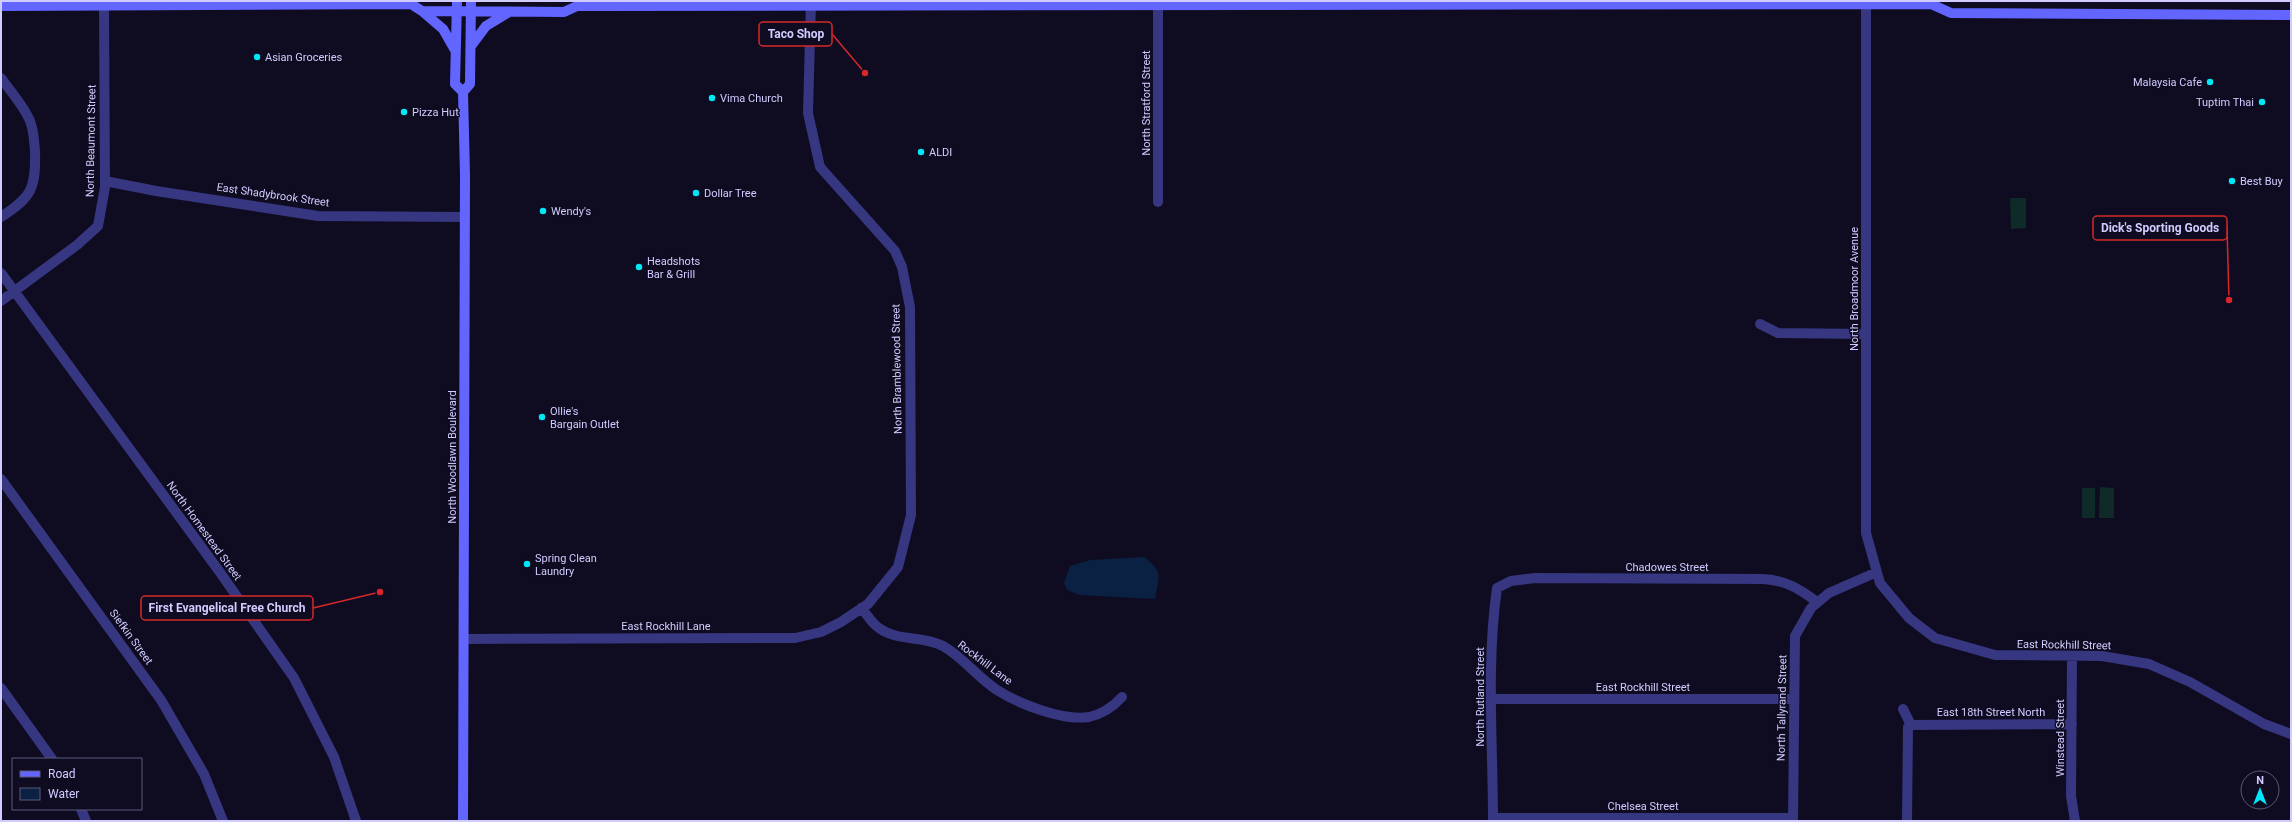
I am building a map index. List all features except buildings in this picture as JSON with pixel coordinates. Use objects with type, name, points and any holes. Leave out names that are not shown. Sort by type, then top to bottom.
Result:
[{"type":"main road","name":"North Woodlawn Boulevard","points":[[457,1],[455,84],[463,92]]},
{"type":"main road","points":[[422,11],[456,12],[471,6],[511,12],[564,12],[576,4],[1866,5],[1934,2],[1951,13],[2291,15]]},
{"type":"main road","points":[[5,4],[104,6],[414,3],[443,29],[455,50]]},
{"type":"main road","name":"North Woodlawn Boulevard","points":[[462,821],[464,639],[463,92],[470,84],[471,6]]},
{"type":"main road","points":[[471,46],[486,26],[511,12]]},
{"type":"street","name":"North Bramblewood Street","points":[[811,3],[808,113],[820,167],[895,251],[902,267],[910,307],[911,515],[898,567],[868,604],[861,608]]},
{"type":"street","name":"North Stratford Street","points":[[1158,4],[1158,202]]},
{"type":"street","name":"North Broadmoor Avenue","points":[[1866,5],[1866,534],[1877,572]]},
{"type":"street","name":"North Beaumont Street","points":[[1,301],[77,245],[98,226],[104,181],[104,6]]},
{"type":"street","points":[[1,78],[31,123],[34,134],[35,173],[34,183],[29,194],[14,209],[1,217]]},
{"type":"street","name":"East Shadybrook Street","points":[[104,181],[156,191],[318,216],[464,217]]},
{"type":"street","name":"North Homestead Street","points":[[1,273],[219,571],[294,678],[334,757],[356,821]]},
{"type":"street","points":[[1760,324],[1778,334],[1866,334]]},
{"type":"street","name":"Siefkin Street","points":[[1,479],[161,700],[204,774],[223,821]]},
{"type":"street","points":[[1817,602],[1829,593],[1877,572]]},
{"type":"street","name":"East Rockhill Street","points":[[1877,572],[1880,583],[1909,618],[1935,638],[1995,656],[2102,656],[2149,664],[2190,682],[2264,724],[2291,734]]},
{"type":"street","name":"Chadowes Street","points":[[1511,581],[1535,578],[1779,580],[1799,588],[1817,602]]},
{"type":"street","name":"North Rutland Street","points":[[1493,820],[1491,699],[1493,618],[1497,588],[1511,581]]},
{"type":"street","name":"North Tallyrand Street","points":[[1793,820],[1795,636],[1811,608],[1817,602]]},
{"type":"street","name":"East Rockhill Lane","points":[[464,639],[795,638],[821,632],[841,622],[861,608]]},
{"type":"street","name":"Rockhill Lane","points":[[861,608],[878,628],[886,633],[896,637],[929,640],[943,646],[998,690],[1045,712],[1089,717],[1104,712],[1122,697]]},
{"type":"street","name":"Winstead Street","points":[[2072,656],[2071,796],[2075,821]]},
{"type":"street","points":[[1,688],[51,758]]},
{"type":"street","name":"East Rockhill Street","points":[[1491,699],[1794,699]]},
{"type":"street","points":[[1903,709],[1910,725],[1908,727],[1907,821]]},
{"type":"street","name":"East 18th Street North","points":[[1910,725],[2072,724]]},
{"type":"street","points":[[81,810],[86,821]]},
{"type":"street","name":"Chelsea Street","points":[[1493,820],[1793,820]]},
{"type":"green space","points":[[2010,198],[2026,198],[2026,228],[2011,229]]},
{"type":"green space","points":[[2100,487],[2114,488],[2114,518],[2099,518]]},
{"type":"green space","points":[[2082,488],[2095,488],[2095,518],[2082,518]]},
{"type":"water","points":[[1144,557],[1155,567],[1157,571],[1159,580],[1155,599],[1079,595],[1067,590],[1064,583],[1070,566],[1090,560]]},
{"type":"place","name":"Asian Groceries","points":[[257,57]]},
{"type":"place","name":"Taco Shop","points":[[865,73]]},
{"type":"place","name":"Malaysia Cafe","points":[[2210,82]]},
{"type":"place","name":"Vima Church","points":[[712,98]]},
{"type":"place","name":"Tuptim Thai","points":[[2262,102]]},
{"type":"place","name":"Pizza Hut","points":[[404,112]]},
{"type":"place","name":"ALDI","points":[[921,152]]},
{"type":"place","name":"Best Buy","points":[[2232,181]]},
{"type":"place","name":"Dollar Tree","points":[[696,193]]},
{"type":"place","name":"Wendy's","points":[[543,211]]},
{"type":"place","name":"Headshots Bar & Grill","points":[[639,267]]},
{"type":"place","name":"Dick's Sporting Goods","points":[[2229,300]]},
{"type":"place","name":"Ollie's Bargain Outlet","points":[[542,417]]},
{"type":"place","name":"Spring Clean Laundry","points":[[527,564]]},
{"type":"place","name":"First Evangelical Free Church","points":[[380,592]]}]
